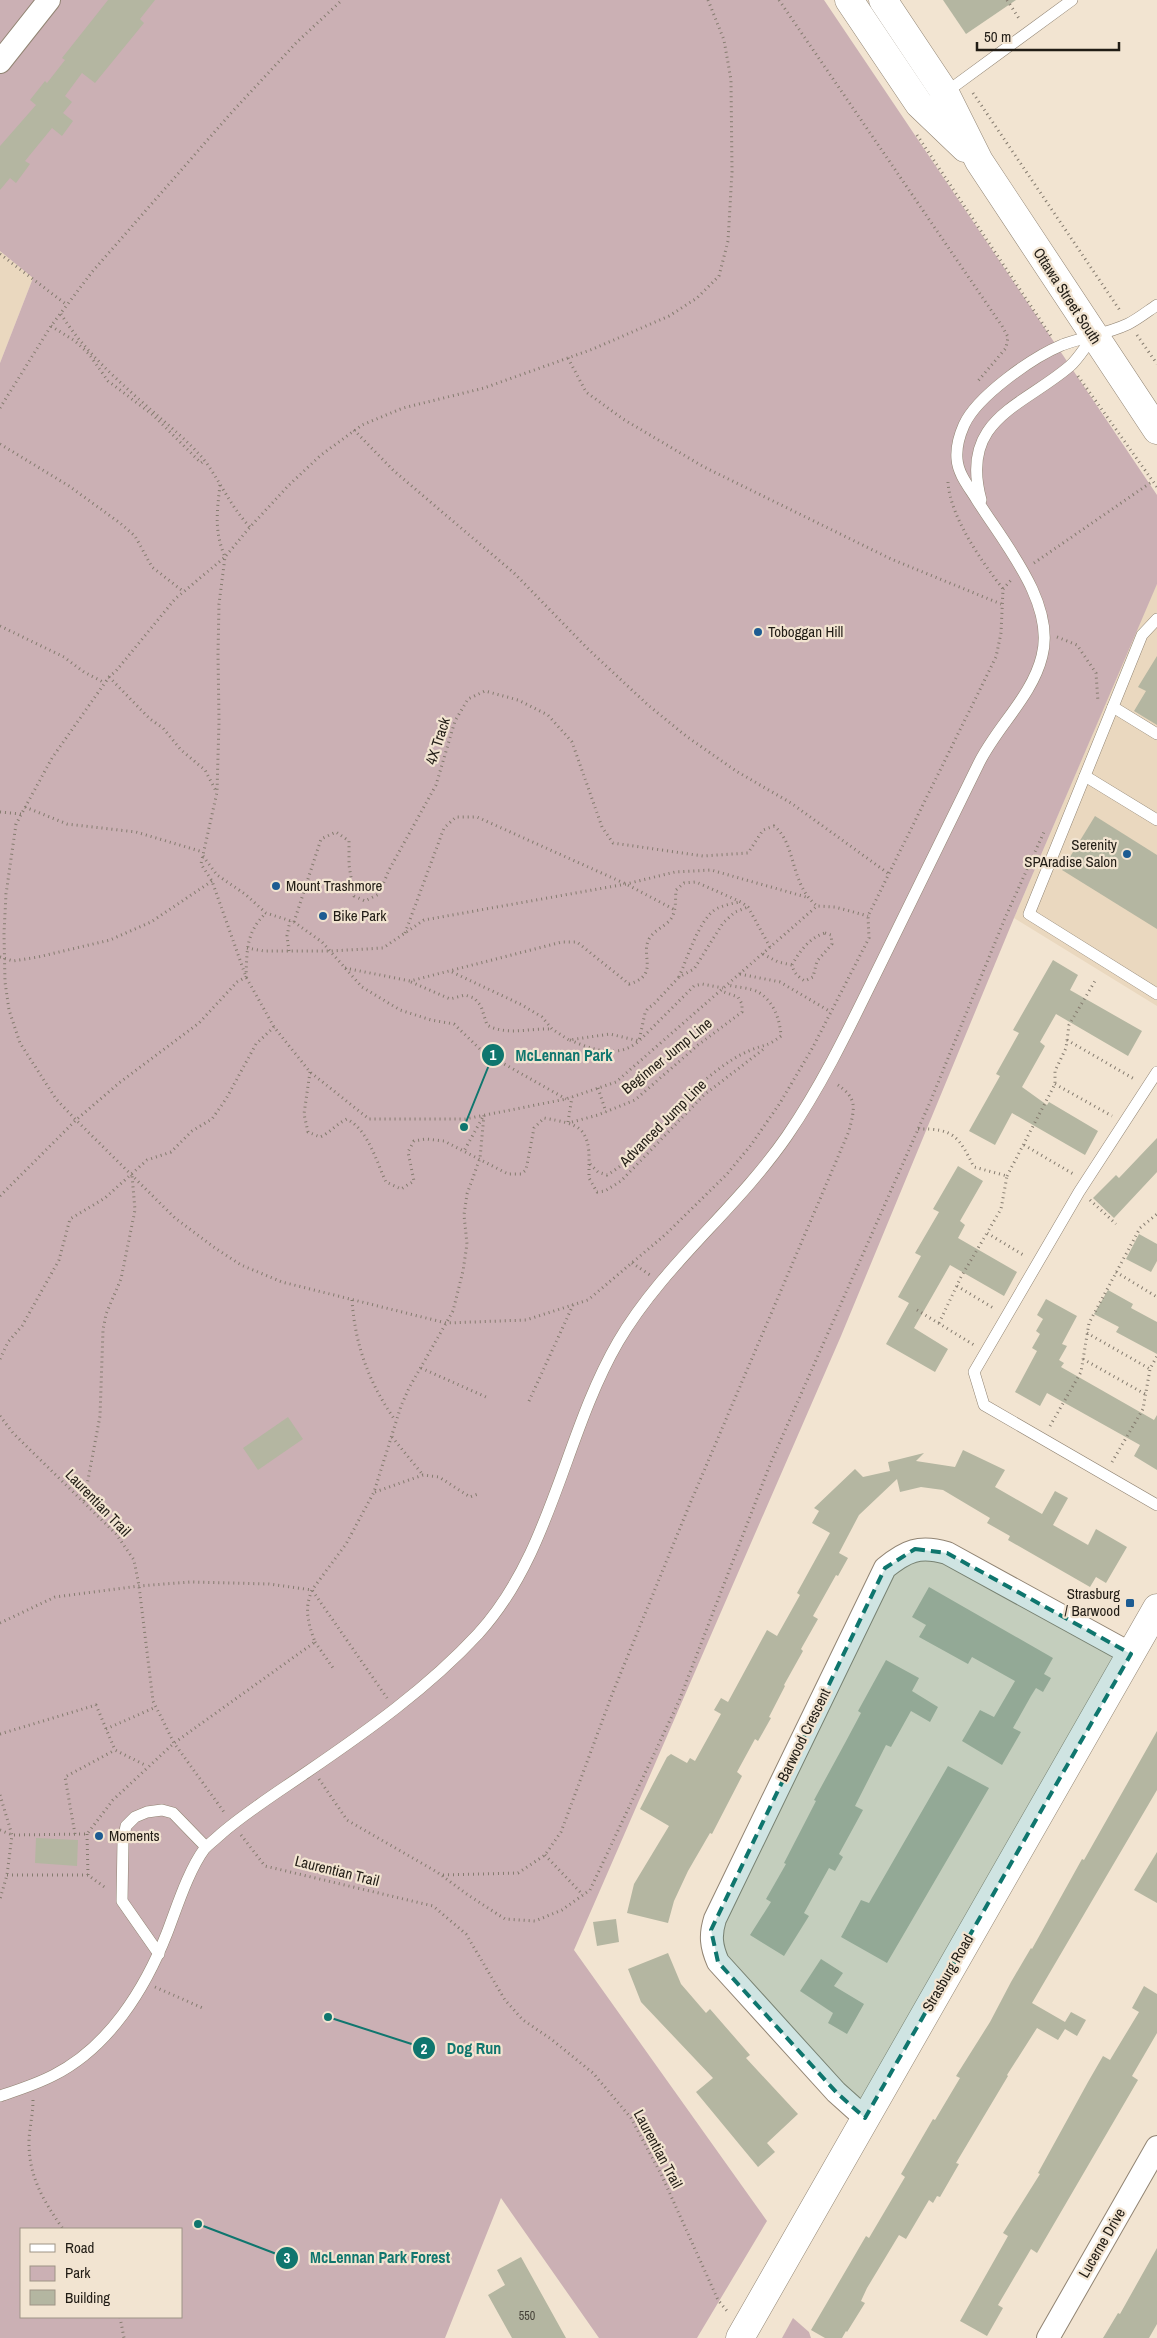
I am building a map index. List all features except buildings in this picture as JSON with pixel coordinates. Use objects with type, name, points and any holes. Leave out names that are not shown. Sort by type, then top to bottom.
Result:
[{"type":"street","points":[[0,62],[49,0]]},
{"type":"street","name":"Ottawa Street South","points":[[849,0],[919,104],[979,161],[1157,430]]},
{"type":"street","name":"Ottawa Street South","points":[[883,0],[954,86],[979,161]]},
{"type":"street","name":"Barwood Crescent","points":[[865,2118],[836,2092],[718,1962],[711,1945],[711,1930],[715,1918],[885,1568],[900,1556],[915,1550],[934,1549],[947,1552],[1131,1654]]},
{"type":"street","name":"Strasburg Road","points":[[740,2338],[1157,1608]]},
{"type":"street","name":"Lucerne Drive","points":[[1048,2338],[1157,2147]]},
{"type":"lane","points":[[954,86],[1072,0]]},
{"type":"lane","points":[[0,2096],[56,2075],[80,2059],[118,2021],[159,1954],[187,1882],[206,1847],[232,1824],[395,1709],[452,1660],[482,1630],[504,1599],[524,1565],[542,1525],[603,1370],[642,1305],[757,1176],[786,1136],[824,1076],[845,1037],[986,747],[1028,690],[1037,671],[1044,650],[1045,632],[1038,602],[1022,572],[964,480],[957,458],[965,422],[980,403],[1008,378],[1058,346],[1094,336],[1129,323],[1157,305]]},
{"type":"lane","points":[[984,511],[977,483],[978,467],[983,439],[991,426],[1012,406],[1071,366],[1094,336]]},
{"type":"lane","points":[[1157,619],[1142,635],[1029,914],[1157,994]]},
{"type":"lane","points":[[1113,707],[1157,734]]},
{"type":"lane","points":[[1085,776],[1157,820]]},
{"type":"lane","points":[[1157,1072],[1079,1192],[974,1372],[984,1405],[1157,1505]]},
{"type":"lane","points":[[159,1954],[122,1902],[123,1841],[126,1826],[135,1817],[147,1812],[162,1810],[173,1813],[206,1847]]},
{"type":"path","points":[[0,408],[51,326],[92,272],[232,112],[297,42],[342,0]]},
{"type":"path","points":[[708,0],[724,40],[732,97],[732,172],[728,241],[719,276],[697,298],[669,316],[568,358],[484,388],[403,408],[354,430],[321,455],[289,485],[225,557],[169,605],[116,672],[109,678],[52,758],[16,824],[6,894],[5,982],[9,1010],[20,1043],[56,1100],[76,1120],[175,1218],[215,1248],[242,1264],[282,1282],[446,1323],[526,1320],[588,1300],[666,1234],[704,1197],[751,1145],[780,1103],[831,1012],[868,938],[868,916],[990,672],[999,645],[1003,589],[1014,578]]},
{"type":"path","points":[[779,0],[1008,337],[1006,348],[978,382]]},
{"type":"path","points":[[1007,0],[1028,32]]},
{"type":"path","points":[[954,86],[1129,323],[1157,364]]},
{"type":"path","points":[[914,131],[1051,335]]},
{"type":"path","points":[[0,254],[67,306]]},
{"type":"path","points":[[61,314],[71,330],[101,363],[175,431],[204,461],[236,512],[250,527]]},
{"type":"path","points":[[51,326],[75,341],[88,354],[108,381],[153,415],[201,463],[204,461]]},
{"type":"path","points":[[568,358],[586,392],[623,419],[704,467],[891,559],[1001,604]]},
{"type":"path","points":[[1079,378],[1157,487]]},
{"type":"path","points":[[354,430],[394,471],[514,573],[595,655],[648,705],[694,741],[736,770],[791,803],[888,874]]},
{"type":"path","points":[[0,444],[69,486],[120,523],[139,542],[152,567],[184,592]]},
{"type":"path","points":[[947,474],[948,494],[976,554],[1003,589]]},
{"type":"path","points":[[1033,564],[1152,480]]},
{"type":"path","points":[[220,485],[216,530],[225,557],[219,612],[220,722],[217,792],[201,864],[212,882],[246,977],[274,1027],[310,1072],[369,1119],[465,1118],[566,1099],[616,1082],[816,906],[835,907],[868,916]]},
{"type":"path","points":[[0,626],[64,657],[84,672],[106,683]]},
{"type":"path","points":[[1045,632],[1077,645],[1096,673],[1099,701],[1095,710]]},
{"type":"path","points":[[109,678],[150,718],[164,728],[181,750],[205,770],[217,792]]},
{"type":"path","name":"4X Track","points":[[292,921],[321,839],[336,832],[349,840],[349,865],[354,896],[365,902],[379,894],[389,870],[436,785],[455,721],[468,699],[485,691],[518,700],[548,716],[572,742],[602,827],[613,843],[703,856],[748,853],[763,830],[774,826],[783,833],[798,881],[806,897],[816,906]]},
{"type":"path","points":[[25,807],[67,824],[136,832],[203,854],[218,875],[245,894],[266,913],[292,921],[322,942],[362,987],[400,1010],[431,1020],[454,1024],[483,1052],[566,1099]]},
{"type":"path","points":[[0,812],[21,814]]},
{"type":"path","points":[[404,933],[444,828],[456,816],[476,817],[626,884],[675,910]]},
{"type":"path","points":[[312,1769],[347,1820],[442,1875],[468,1896],[505,1919],[535,1921],[562,1910],[590,1890],[679,1701],[771,1462],[918,1129],[1005,918],[1046,827]]},
{"type":"path","points":[[247,948],[289,951],[383,948],[424,920],[626,884],[675,872],[711,870],[806,897]]},
{"type":"path","points":[[0,957],[12,960],[38,957],[76,950],[117,937],[151,922],[212,882]]},
{"type":"path","points":[[410,981],[562,942],[577,942],[629,984],[638,981],[648,967],[648,941],[656,930],[668,923],[675,910],[676,890],[684,882],[696,882],[748,907],[770,947]]},
{"type":"path","points":[[639,1040],[645,1013],[679,977],[699,932],[710,913],[717,908],[741,902]]},
{"type":"path","points":[[679,977],[694,969],[716,932],[735,912],[748,907]]},
{"type":"path","points":[[246,977],[247,948],[254,924],[266,913]]},
{"type":"path","points":[[289,951],[287,936],[292,921]]},
{"type":"path","points":[[825,933],[831,935],[832,944],[817,960],[813,977],[806,981],[801,979],[796,975],[792,965],[797,956],[818,935],[825,933]]},
{"type":"path","points":[[763,953],[778,962],[792,965]]},
{"type":"path","points":[[345,968],[410,981],[450,999],[465,995],[474,998],[481,1006],[487,1025],[496,1030],[506,1032],[533,1028],[552,1029]]},
{"type":"path","points":[[451,972],[522,1005],[542,1017],[552,1029],[569,1040],[602,1051],[619,1052],[631,1048],[694,986],[702,984],[722,990]]},
{"type":"path","points":[[740,974],[780,982],[831,1012]]},
{"type":"path","points":[[0,1196],[76,1120],[119,1083],[199,1023],[237,982],[246,977]]},
{"type":"path","points":[[939,1323],[957,1286],[1001,1209],[1008,1176],[1055,1084],[1055,1071],[1066,1048],[1069,1025],[1095,982]]},
{"type":"path","points":[[310,1072],[304,1114],[308,1132],[320,1137],[328,1134],[336,1124],[347,1120],[355,1124],[363,1132],[386,1182],[401,1188],[414,1181],[408,1152],[414,1141],[426,1139],[444,1141],[508,1174],[521,1174],[526,1170],[534,1128],[544,1118],[570,1122],[582,1131],[590,1147],[589,1163],[598,1172],[607,1175],[615,1170],[682,1100],[717,1072],[751,1050],[767,1046],[781,1036],[780,1020],[773,1007],[758,992],[728,985]]},
{"type":"path","name":"Beginner Jump Line","points":[[570,1122],[606,1112],[635,1100],[698,1044],[742,1012],[742,1004],[738,996],[722,990]]},
{"type":"path","points":[[0,1359],[8,1342],[22,1326],[59,1260],[70,1219],[106,1198],[147,1160],[170,1152],[192,1131],[212,1119],[226,1099],[256,1044],[274,1027]]},
{"type":"path","points":[[569,1040],[610,1034],[639,1040]]},
{"type":"path","points":[[1067,1040],[1148,1087]]},
{"type":"path","name":"Advanced Jump Line","points":[[589,1163],[589,1178],[597,1192],[606,1190],[621,1181],[704,1095],[767,1046]]},
{"type":"path","points":[[442,1875],[518,1873],[545,1855],[560,1832],[613,1692],[689,1506],[849,1131],[855,1109],[852,1097],[824,1076]]},
{"type":"path","points":[[1055,1084],[1124,1122]]},
{"type":"path","points":[[598,1088],[606,1112]]},
{"type":"path","points":[[570,1122],[572,1097]]},
{"type":"path","points":[[464,1151],[484,1115]]},
{"type":"path","points":[[333,1668],[314,1642],[307,1622],[307,1607],[312,1590],[346,1544],[374,1492],[396,1421],[409,1388],[453,1311],[463,1271],[467,1244],[464,1214],[467,1194],[480,1158],[484,1115]]},
{"type":"path","points":[[918,1129],[936,1128],[960,1139],[974,1167],[1008,1176]]},
{"type":"path","points":[[1024,1145],[1075,1174],[1079,1192],[1107,1214],[1116,1224]]},
{"type":"path","points":[[84,1502],[100,1416],[103,1330],[106,1314],[121,1279],[135,1210],[131,1174]]},
{"type":"path","points":[[1042,1439],[1081,1372],[1088,1323],[1140,1228],[1156,1216]]},
{"type":"path","points":[[987,1233],[1038,1262]]},
{"type":"path","points":[[632,1263],[662,1282]]},
{"type":"path","points":[[1116,1272],[1157,1296]]},
{"type":"path","points":[[957,1286],[1006,1316]]},
{"type":"path","points":[[352,1300],[355,1334],[366,1370],[379,1397],[396,1421]]},
{"type":"path","points":[[529,1401],[574,1304]]},
{"type":"path","points":[[917,1310],[986,1352]]},
{"type":"path","points":[[1087,1333],[1150,1369]]},
{"type":"path","points":[[1105,1475],[1143,1409],[1150,1369],[1157,1356]]},
{"type":"path","points":[[1082,1359],[1146,1394]]},
{"type":"path","points":[[421,1368],[486,1397]]},
{"type":"path","name":"Laurentian Trail","points":[[0,1416],[13,1433],[84,1502],[120,1541],[134,1560],[153,1701],[174,1743],[232,1824],[265,1866],[433,1906],[466,1934],[505,2000],[523,2020],[551,2039],[594,2073],[631,2118],[660,2174],[718,2300],[727,2310]]},
{"type":"path","points":[[392,1436],[423,1475]]},
{"type":"path","points":[[374,1492],[423,1475],[439,1477],[470,1497],[478,1494]]},
{"type":"path","points":[[0,1623],[55,1597],[139,1586],[190,1582],[269,1584],[312,1590],[395,1709]]},
{"type":"path","points":[[88,1875],[87,1834],[113,1800],[147,1766],[174,1743],[314,1642]]},
{"type":"path","points":[[0,1734],[96,1705],[115,1750],[147,1766]]},
{"type":"path","points":[[106,1729],[156,1707]]},
{"type":"path","points":[[75,1834],[65,1777],[115,1750]]},
{"type":"path","points":[[0,1795],[12,1834],[7,1876],[0,1899]]},
{"type":"path","points":[[0,1830],[12,1834],[87,1834]]},
{"type":"path","points":[[545,1855],[583,1895]]},
{"type":"path","points":[[7,1876],[88,1875],[122,1902]]},
{"type":"path","points":[[143,1982],[205,2009]]},
{"type":"path","points":[[33,2085],[29,2140],[30,2170],[45,2203],[62,2228]]},
{"type":"path","points":[[120,2318],[124,2338]]},
{"type":"highlighted area","points":[[915,1549],[947,1553],[1131,1654],[865,2118],[836,2092],[718,1962],[711,1930],[885,1568]]},
{"type":"shaded area","points":[[0,251],[33,278],[0,363]]},
{"type":"shaded area","points":[[1157,585],[1157,1006],[1014,918]]},
{"type":"green space","points":[[0,0],[824,0],[1157,495],[1157,584],[1014,918],[841,1336],[574,1950],[767,2221],[697,2338],[599,2338],[501,2198],[445,2338],[0,2338],[0,363],[33,278],[0,251]]},
{"type":"green space","points":[[793,2318],[809,2332],[811,2338],[782,2338]]},
{"type":"place","name":"Toboggan Hill","points":[[758,632]]},
{"type":"place","name":"Serenity SPAradise Salon","points":[[1127,854]]},
{"type":"place","name":"Mount Trashmore","points":[[276,886]]},
{"type":"place","name":"Bike Park","points":[[323,916]]},
{"type":"place","name":"McLennan Park","points":[[464,1127]]},
{"type":"place","name":"Strasburg / Barwood","points":[[1130,1603]]},
{"type":"place","name":"Moments","points":[[99,1836]]},
{"type":"place","name":"Dog Run","points":[[328,2017]]},
{"type":"place","name":"McLennan Park Forest","points":[[198,2224]]}]
